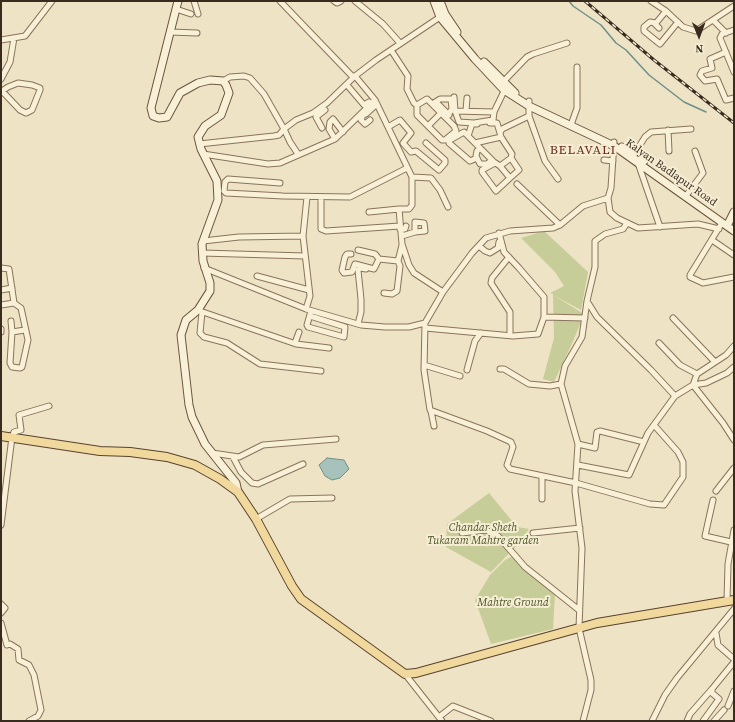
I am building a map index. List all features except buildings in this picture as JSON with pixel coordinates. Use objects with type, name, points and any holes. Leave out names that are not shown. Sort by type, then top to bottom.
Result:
[{"type":"main road","points":[[1,436],[100,451],[130,452],[167,457],[195,465],[238,492],[256,519],[301,599],[405,674],[416,673],[579,628],[730,601]]},
{"type":"street","points":[[1,40],[25,36],[52,1]]},
{"type":"street","points":[[178,1],[152,100],[151,108],[153,116],[159,118],[167,117],[180,93],[189,87],[210,80],[223,81],[230,77],[244,76],[250,78],[264,94],[298,154]]},
{"type":"street","points":[[194,1],[198,14]]},
{"type":"street","points":[[280,1],[352,76],[355,76],[375,101],[412,177],[412,205],[409,209],[369,212]]},
{"type":"street","points":[[334,1],[337,3],[341,1]]},
{"type":"street","points":[[355,1],[383,24],[400,43]]},
{"type":"street","points":[[434,1],[442,15]]},
{"type":"street","points":[[440,1],[442,15]]},
{"type":"street","points":[[651,1],[666,11],[683,28],[696,31],[734,6]]},
{"type":"street","points":[[176,10],[191,14]]},
{"type":"street","points":[[655,24],[666,11]]},
{"type":"street","points":[[322,128],[316,117],[325,110],[355,76],[442,15]]},
{"type":"street","name":"Kalyan Badlapur Road","points":[[442,15],[503,86],[529,104],[546,113],[614,144],[658,173],[734,231]]},
{"type":"street","points":[[714,20],[726,33]]},
{"type":"street","points":[[659,28],[650,22],[644,27],[644,31],[660,44],[678,22]]},
{"type":"street","points":[[734,30],[722,34],[720,38],[734,72]]},
{"type":"street","points":[[170,32],[197,33]]},
{"type":"street","points":[[1,79],[10,62],[14,38]]},
{"type":"street","points":[[454,97],[455,111],[458,122],[493,120],[494,112],[503,86],[527,57],[567,43]]},
{"type":"street","points":[[391,50],[408,76],[406,88],[417,105],[417,115],[442,140],[445,140],[456,131],[448,116],[434,103],[425,99],[417,105]]},
{"type":"street","points":[[726,52],[710,58],[712,68],[702,71],[700,75],[705,81],[716,79],[726,100],[734,98]]},
{"type":"street","points":[[572,125],[577,108],[577,67]]},
{"type":"street","points":[[223,81],[229,93],[224,110],[221,115],[201,132],[198,137],[203,154],[217,181],[218,200],[203,241],[202,253],[204,268],[210,283],[210,291],[200,311],[200,333],[204,337],[226,343],[260,364],[321,371]]},
{"type":"street","points":[[18,83],[32,85],[40,90],[32,110],[26,113],[20,110],[2,92],[8,87],[18,83]]},
{"type":"street","points":[[347,85],[364,105],[375,101]]},
{"type":"street","points":[[434,103],[440,99],[451,99],[452,109],[448,116]]},
{"type":"street","points":[[203,154],[273,164],[280,163],[335,139],[375,101]]},
{"type":"street","points":[[434,103],[441,113],[448,116]]},
{"type":"street","points":[[455,111],[468,103],[476,111],[477,122]]},
{"type":"street","points":[[529,104],[529,116],[545,161],[558,179]]},
{"type":"street","points":[[199,144],[259,136],[279,135],[296,120],[325,110]]},
{"type":"street","points":[[365,111],[361,120],[365,124],[370,120]]},
{"type":"street","points":[[476,111],[494,112]]},
{"type":"street","points":[[428,126],[441,113]]},
{"type":"street","points":[[475,143],[500,135],[504,127],[529,116]]},
{"type":"street","points":[[335,139],[329,129],[330,122],[333,119],[343,132]]},
{"type":"street","points":[[388,127],[400,120],[411,132],[403,143],[397,146]]},
{"type":"street","points":[[468,136],[472,124],[497,123],[500,135],[512,152],[511,158],[519,170],[499,190],[494,190],[482,170],[511,158]]},
{"type":"street","points":[[660,227],[635,158],[648,134],[668,130],[692,129]]},
{"type":"street","points":[[668,130],[668,149]]},
{"type":"street","points":[[476,158],[470,161],[449,143],[450,140],[461,132],[464,132],[510,178]]},
{"type":"street","points":[[402,158],[411,152],[416,151],[439,170],[445,160],[426,142]]},
{"type":"street","points":[[403,143],[411,152]]},
{"type":"street","points":[[614,144],[611,188],[608,198],[610,212],[617,218],[638,228],[698,224],[726,225]]},
{"type":"street","points":[[480,148],[477,151],[476,158],[480,164],[484,165],[496,163]]},
{"type":"street","points":[[687,195],[703,173],[695,150]]},
{"type":"street","points":[[604,160],[613,161]]},
{"type":"street","points":[[280,183],[228,179],[225,182],[224,191],[226,193],[307,197],[356,195],[407,168]]},
{"type":"street","points":[[412,177],[431,178],[440,190],[448,207]]},
{"type":"street","points":[[517,184],[560,226]]},
{"type":"street","points":[[204,268],[309,312],[345,327],[344,337],[308,327],[309,312],[310,296],[303,236],[307,197]]},
{"type":"street","points":[[321,197],[321,229],[326,231],[402,227]]},
{"type":"street","points":[[434,426],[424,364],[425,325],[443,292],[486,238],[510,231],[553,228],[560,226],[583,206],[608,198]]},
{"type":"street","points":[[384,293],[392,294],[398,291],[400,266],[398,261],[402,244],[402,227],[399,209]]},
{"type":"street","points":[[734,212],[726,225],[712,240],[690,275],[690,277],[703,284],[734,277]]},
{"type":"street","points":[[583,721],[591,694],[591,680],[579,628],[582,548],[576,491],[578,444],[561,384],[566,366],[582,337],[587,301],[595,267],[596,241],[605,234],[623,229],[628,223]]},
{"type":"street","points":[[402,236],[415,232]]},
{"type":"street","points":[[479,246],[490,253],[500,245],[498,234]]},
{"type":"street","points":[[309,312],[358,324],[385,327],[410,327],[425,325],[480,333],[510,335],[538,334],[544,318],[544,297],[504,252],[498,234]]},
{"type":"street","points":[[203,241],[239,237],[303,236]]},
{"type":"street","points":[[712,240],[734,255]]},
{"type":"street","points":[[402,244],[414,273],[443,292]]},
{"type":"street","points":[[358,250],[376,254],[379,259]]},
{"type":"street","points":[[202,253],[305,256]]},
{"type":"street","points":[[351,254],[347,254],[345,257],[342,270],[344,273],[352,272],[355,264],[374,269],[379,259]]},
{"type":"street","points":[[509,258],[492,278],[492,282],[510,312],[510,335]]},
{"type":"street","points":[[379,259],[398,261]]},
{"type":"street","points":[[1,268],[9,269],[14,303]]},
{"type":"street","points":[[358,324],[361,312],[358,270],[360,268],[374,271]]},
{"type":"street","points":[[257,276],[309,290]]},
{"type":"street","points":[[1,290],[12,288]]},
{"type":"street","points":[[587,301],[597,317],[675,396]]},
{"type":"street","points":[[1,305],[14,303],[21,308],[28,342],[22,367],[20,368],[12,366],[10,363],[12,332],[11,321]]},
{"type":"street","points":[[200,311],[294,343],[329,348]]},
{"type":"street","points":[[200,311],[186,320],[181,335],[188,405],[192,418],[205,444],[236,483],[238,492]]},
{"type":"street","points":[[544,318],[585,318]]},
{"type":"street","points":[[673,318],[715,362]]},
{"type":"street","points":[[12,332],[25,330]]},
{"type":"street","points":[[294,343],[298,332]]},
{"type":"street","points":[[467,370],[475,341],[480,333]]},
{"type":"street","points":[[658,343],[680,366],[697,374]]},
{"type":"street","points":[[693,385],[697,374],[726,355],[734,346]]},
{"type":"street","points":[[424,364],[460,376]]},
{"type":"street","points":[[578,465],[629,475],[644,442],[654,425],[675,396],[693,385],[706,383],[727,373],[734,367]]},
{"type":"street","points":[[500,369],[504,369],[529,384],[550,386],[561,384]]},
{"type":"street","points":[[693,385],[734,440]]},
{"type":"street","points":[[1,525],[12,437],[14,432],[21,430],[19,415],[49,406]]},
{"type":"street","points":[[431,411],[487,431],[512,442],[513,447],[507,464],[508,467],[576,483],[650,504],[666,504],[683,477],[683,462],[678,452],[654,425]]},
{"type":"street","points":[[578,444],[595,448],[597,432],[600,431],[644,442]]},
{"type":"street","points":[[212,453],[233,457],[244,456],[263,445],[336,439]]},
{"type":"street","points":[[233,457],[241,472],[252,483],[258,484],[303,464]]},
{"type":"street","points":[[716,491],[734,468]]},
{"type":"street","points":[[542,476],[542,499]]},
{"type":"street","points":[[256,519],[290,500],[332,498]]},
{"type":"street","points":[[713,500],[704,536],[731,542]]},
{"type":"street","points":[[533,534],[580,528]]},
{"type":"street","points":[[730,601],[728,569],[734,530]]},
{"type":"street","points":[[462,533],[490,531],[498,536],[526,567],[579,610]]},
{"type":"street","points":[[728,569],[734,565]]},
{"type":"street","points":[[1,604],[5,608],[1,613]]},
{"type":"street","points":[[652,721],[661,702],[673,684],[734,609]]},
{"type":"street","points":[[1,623],[7,645],[10,644],[18,649],[19,660],[29,665],[34,675],[41,710],[38,716],[29,721]]},
{"type":"street","points":[[687,721],[690,714],[734,661],[718,645],[716,633]]},
{"type":"street","points":[[405,674],[440,719],[453,706],[491,721]]},
{"type":"street","points":[[703,721],[719,699],[712,693],[712,689]]},
{"type":"street","points":[[714,721],[726,708],[734,691]]},
{"type":"green space","points":[[544,231],[588,272],[581,310],[550,293],[564,286],[555,272],[521,238]]},
{"type":"green space","points":[[553,295],[584,314],[554,382],[543,379],[554,338]]},
{"type":"green space","name":"Chandar Sheth Tukaram Mahtre garden","points":[[489,493],[517,527],[529,529],[520,542],[491,572],[446,547],[447,524]]},
{"type":"green space","name":"Mahtre Ground","points":[[513,556],[555,595],[553,629],[491,644],[475,600],[490,575],[505,560]]},
{"type":"water","points":[[327,458],[344,460],[349,469],[340,478],[332,480],[325,476],[319,465]]},
{"type":"waterway","points":[[569,1],[573,6],[601,25],[616,43],[626,50],[649,75],[684,102],[706,112]]},
{"type":"railway","points":[[585,1],[654,60],[734,123]]},
{"type":"district","name":"BELAVALI","points":[[583,151]]}]
